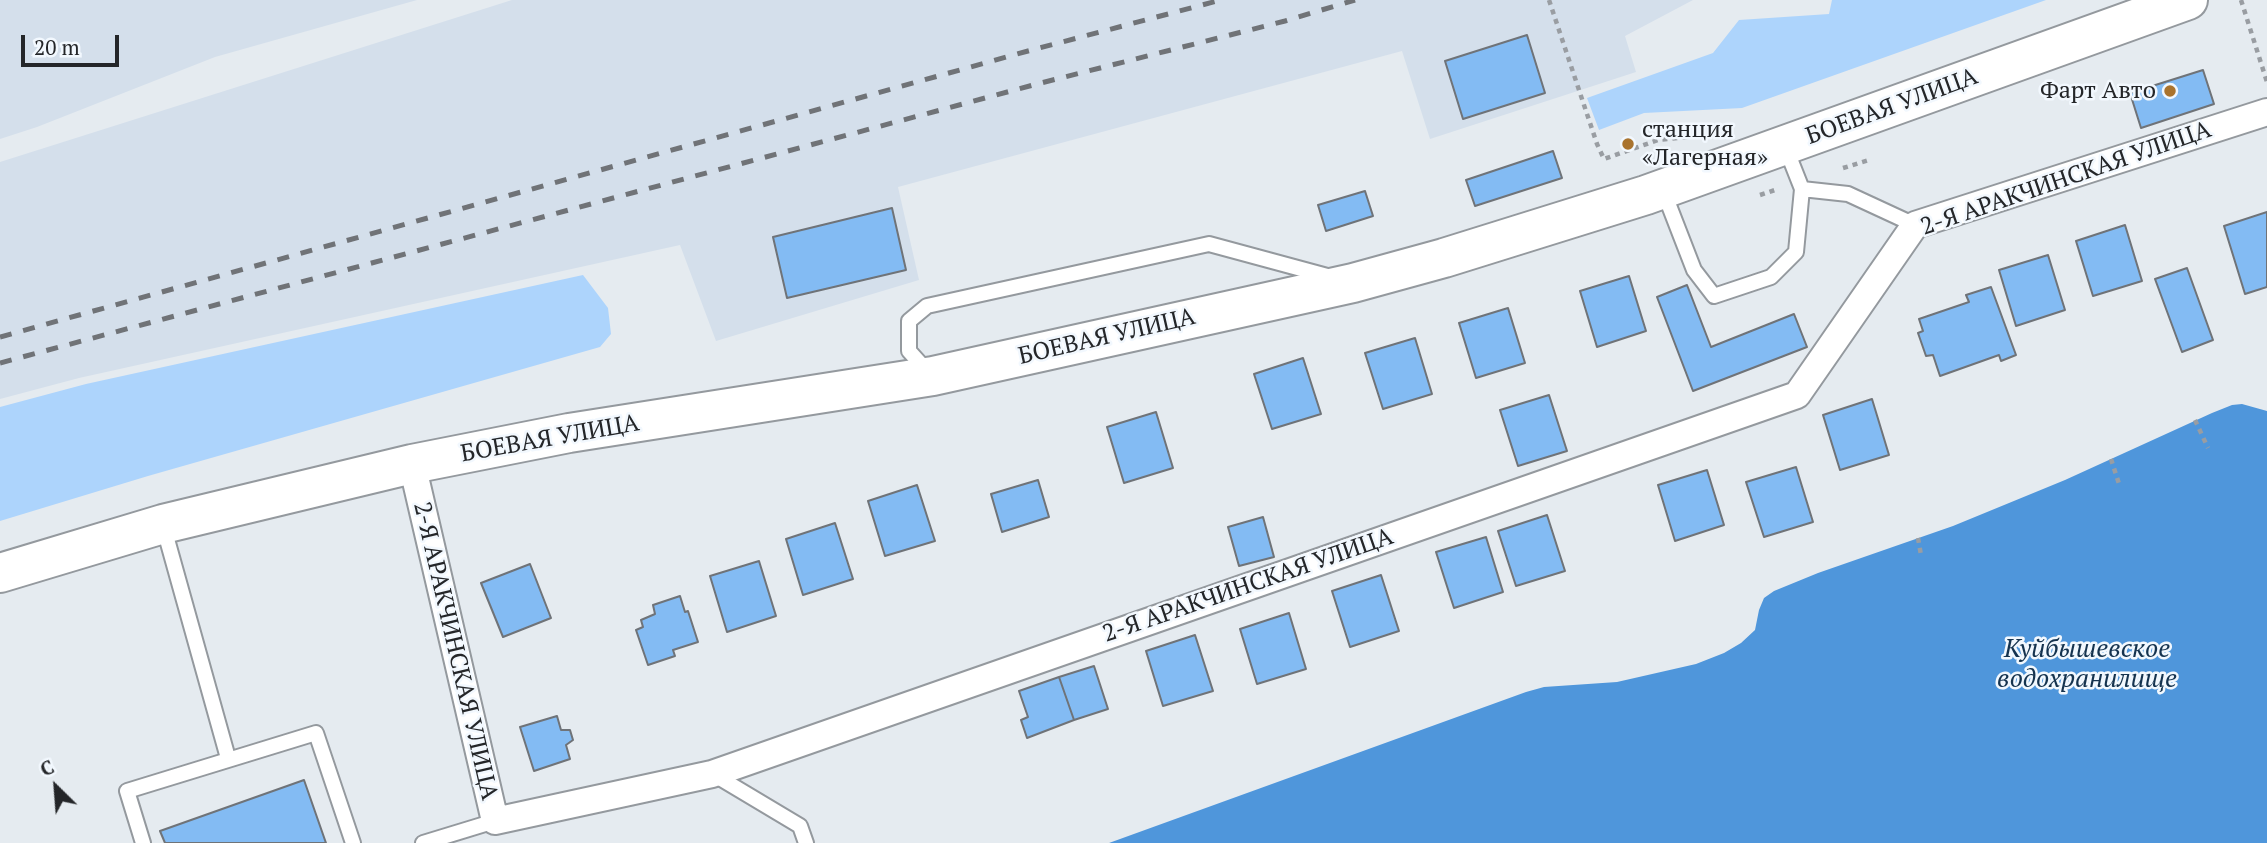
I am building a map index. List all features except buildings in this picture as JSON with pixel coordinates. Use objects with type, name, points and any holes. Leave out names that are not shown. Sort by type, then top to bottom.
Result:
[{"type":"main road","name":"БОЕВАЯ УЛИЦА","points":[[0,573],[163,524],[412,464],[569,433],[933,376],[1353,282],[1444,258],[1662,189],[2188,0]]},
{"type":"street","name":"2-Я АРАКЧИНСКАЯ УЛИЦА","points":[[412,464],[495,821],[712,774],[1797,395],[1915,225],[2267,111]]},
{"type":"lane","points":[[1662,189],[1693,270],[1714,296],[1771,277],[1796,252],[1802,189],[1785,145]]},
{"type":"lane","points":[[1802,189],[1848,194],[1915,225]]},
{"type":"lane","points":[[933,376],[909,351],[909,321],[927,306],[1209,244],[1353,282]]},
{"type":"lane","points":[[163,524],[228,758]]},
{"type":"lane","points":[[143,843],[127,791],[316,733],[353,843]]},
{"type":"lane","points":[[712,774],[800,826],[806,843]]},
{"type":"lane","points":[[423,843],[495,821]]},
{"type":"path","points":[[1549,0],[1604,159],[1658,139],[1710,135]]},
{"type":"path","points":[[2241,0],[2267,82]]},
{"type":"path","points":[[2195,420],[2208,448]]},
{"type":"path","points":[[2111,459],[2120,487]]},
{"type":"path","points":[[1918,538],[1921,555]]},
{"type":"shaded area","points":[[0,0],[417,0],[215,57],[0,139]]},
{"type":"shaded area","points":[[512,0],[1693,0],[1625,36],[1636,72],[1430,139],[1402,51],[898,187],[919,280],[716,341],[680,245],[79,378],[0,399],[0,162]]},
{"type":"shaded area","points":[[1832,0],[2046,0],[1742,108],[1644,113],[1599,130],[1587,98],[1713,53],[1739,20],[1829,14]]},
{"type":"shaded area","points":[[583,275],[608,308],[611,334],[600,347],[0,521],[0,407],[86,384]]},
{"type":"water","name":"Куйбышевское водохранилище","points":[[2242,404],[2267,411],[2267,843],[1109,843],[1526,692],[1544,687],[1617,682],[1696,664],[1724,653],[1755,630],[1764,598],[1774,591],[1953,526],[2065,480],[2212,413]]},
{"type":"railway","points":[[0,337],[1028,51],[1221,0]]},
{"type":"railway","points":[[0,363],[1037,84],[1285,21],[1355,0]]},
{"type":"place","name":"Фарт Авто","points":[[2170,91]]},
{"type":"place","name":"станция «Лагерная»","points":[[1628,144]]}]
